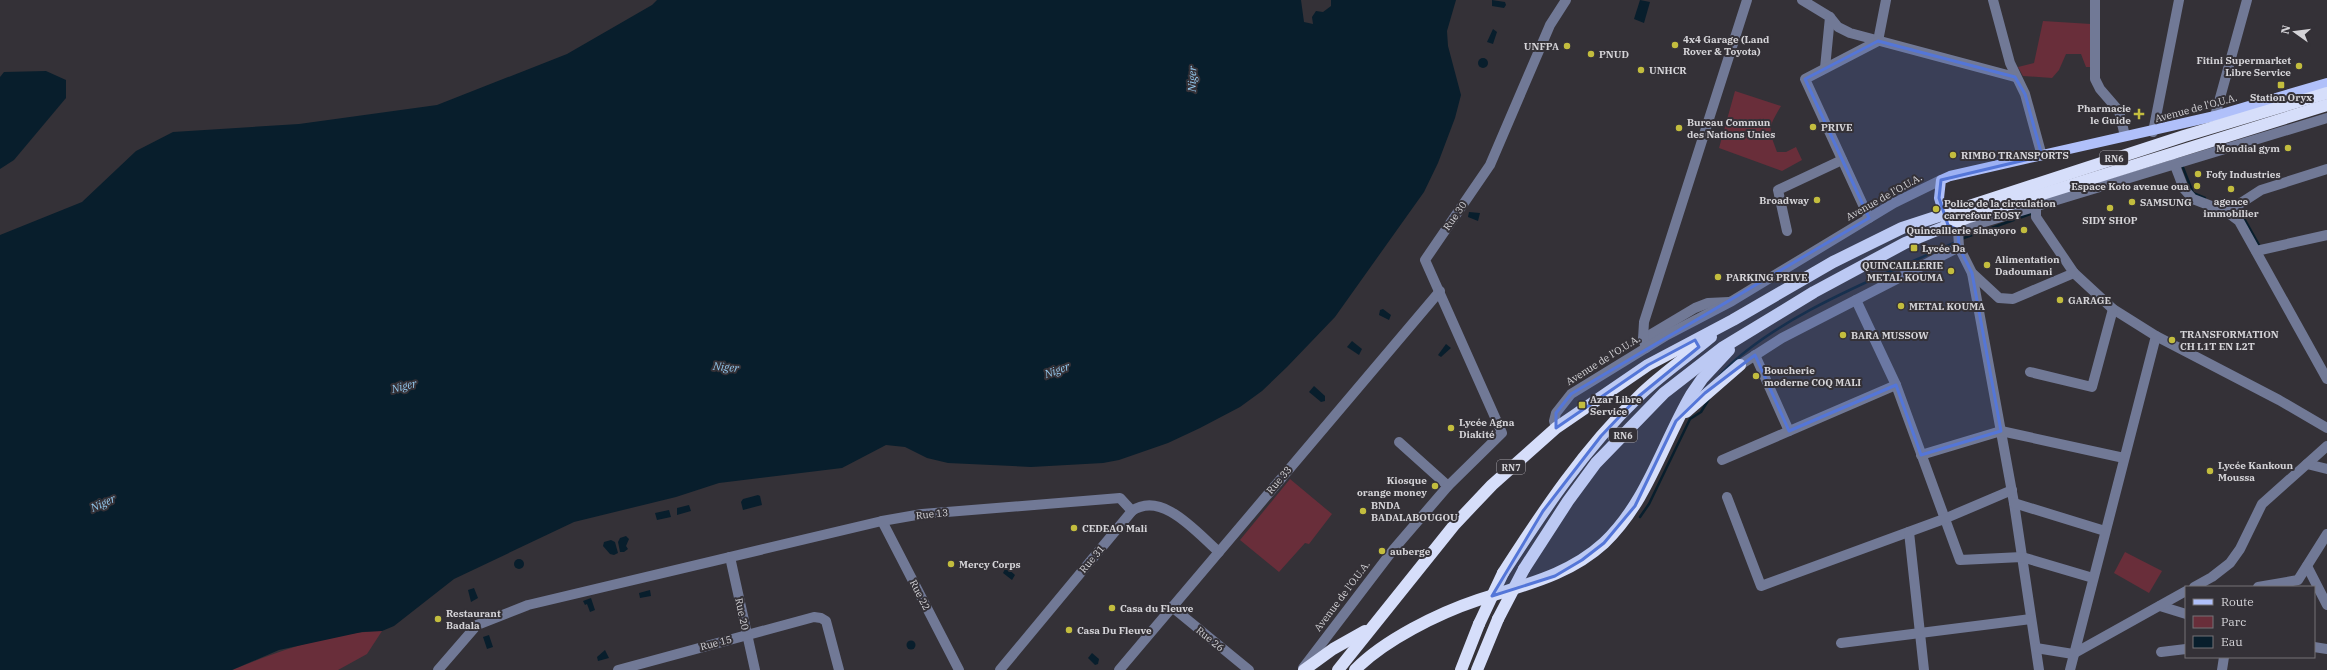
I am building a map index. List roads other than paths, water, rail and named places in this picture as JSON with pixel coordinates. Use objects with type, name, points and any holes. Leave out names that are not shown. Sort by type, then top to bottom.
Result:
[{"type":"highway","name":"RN6","points":[[1461,670],[1479,624],[1503,573],[1543,511],[1601,436],[1638,396],[1733,320],[1870,242],[1902,228],[2184,136],[2327,93]]},
{"type":"highway","name":"RN6","points":[[1477,670],[1498,619],[1524,569],[1568,501],[1596,464],[1664,393],[1722,348],[1814,292],[1905,243],[1953,228],[1971,216],[2327,105]]},
{"type":"highway","name":"RN7","points":[[1338,670],[1455,524],[1492,485],[1556,428],[1648,365],[1733,320]]},
{"type":"highway","points":[[1357,669],[1400,635],[1477,600],[1555,576],[1582,560],[1604,543],[1635,506],[1647,485],[1676,421],[1702,379],[1751,330]]},
{"type":"highway","points":[[1676,421],[1740,365]]},
{"type":"highway","points":[[1303,670],[1333,649],[1371,628]]},
{"type":"main road","name":"Avenue de l'O.U.A.","points":[[1941,180],[1967,172],[2125,136],[2153,132],[2215,116],[2327,83]]},
{"type":"main road","points":[[1941,180],[1939,198],[1944,214],[1953,228]]},
{"type":"street","name":"Rue 30","points":[[1502,433],[1425,260],[1490,166],[1550,25],[1566,0]]},
{"type":"street","points":[[1644,344],[1644,322],[1747,0]]},
{"type":"street","points":[[1802,0],[1830,17],[1838,27],[1878,41],[2015,76]]},
{"type":"street","points":[[1878,41],[1886,0]]},
{"type":"street","points":[[1993,0],[2015,76],[2025,94],[2042,156]]},
{"type":"street","points":[[2095,0],[2095,79],[2100,89],[2119,111],[2125,136]]},
{"type":"street","points":[[2153,132],[2179,0]]},
{"type":"street","points":[[2215,116],[2247,0]]},
{"type":"street","points":[[1825,68],[1830,17]]},
{"type":"street","points":[[1869,218],[1805,78],[1878,41]]},
{"type":"street","points":[[2039,670],[2012,490],[1972,273],[1959,247],[1953,228],[2036,206],[2174,163],[2327,118]]},
{"type":"street","points":[[1787,231],[1778,190],[1842,160]]},
{"type":"street","points":[[2174,163],[2184,189],[2194,199],[2227,212],[2239,222],[2327,379]]},
{"type":"street","points":[[2227,212],[2261,190],[2327,169]]},
{"type":"street","name":"Avenue de l'O.U.A.","points":[[1556,428],[1554,421],[1556,413],[1571,394],[1644,344],[1732,301],[1894,203],[1941,180]]},
{"type":"street","points":[[2036,206],[2036,217],[2074,272],[2113,309],[2156,336],[2279,400],[2327,428]]},
{"type":"street","points":[[2256,251],[2327,235]]},
{"type":"street","points":[[1740,365],[1782,338],[1959,247]]},
{"type":"street","points":[[1972,273],[1999,298],[2008,300],[2074,272]]},
{"type":"street","name":"Rue 33","points":[[1119,670],[1440,291]]},
{"type":"street","points":[[1856,300],[1896,385],[1960,560],[2022,556],[2092,578]]},
{"type":"street","points":[[2030,372],[2092,388],[2113,309]]},
{"type":"street","points":[[2070,670],[2092,578],[2156,336]]},
{"type":"street","points":[[1755,355],[1789,431]]},
{"type":"street","points":[[1722,460],[1896,385]]},
{"type":"street","points":[[1921,455],[2001,431],[2124,458]]},
{"type":"street","name":"Avenue de l'O.U.A.","points":[[1303,670],[1393,550],[1448,486],[1502,433]]},
{"type":"street","points":[[1399,442],[1448,486]]},
{"type":"street","points":[[2196,586],[2212,577],[2230,563],[2240,549],[2262,504],[2327,446]]},
{"type":"street","points":[[2307,464],[2327,469]]},
{"type":"street","points":[[1727,497],[1761,586],[1944,519],[2012,490]]},
{"type":"street","name":"Rue 13","points":[[438,670],[477,625],[528,605],[882,521],[922,514],[1120,498],[1132,511]]},
{"type":"street","points":[[2014,503],[2105,530]]},
{"type":"street","name":"Rue 31","points":[[1000,670],[1132,511],[1139,506],[1149,504],[1157,505],[1171,511],[1219,552]]},
{"type":"street","name":"Rue 22","points":[[882,521],[958,670]]},
{"type":"street","points":[[1909,532],[1924,670]]},
{"type":"street","points":[[2264,586],[2298,580],[2327,534]]},
{"type":"street","name":"Rue 20","points":[[730,557],[755,670]]},
{"type":"street","points":[[2307,566],[2327,605]]},
{"type":"street","points":[[2036,648],[2073,654],[2185,592]]},
{"type":"street","points":[[2160,606],[2185,614]]},
{"type":"street","name":"Rue 26","points":[[1172,607],[1249,670]]},
{"type":"street","name":"Rue 15","points":[[618,670],[814,617],[821,618],[826,621],[839,670]]},
{"type":"street","points":[[1841,643],[2031,619]]},
{"type":"street","points":[[2315,647],[2327,649]]},
{"type":"street","points":[[2161,652],[2185,649]]},
{"type":"street","points":[[2222,670],[2224,658]]},
{"type":"water","name":"Niger","points":[[657,0],[1301,0],[1304,22],[1313,24],[1312,17],[1316,11],[1323,12],[1331,6],[1331,0],[1456,0],[1447,31],[1448,46],[1461,95],[1455,118],[1438,163],[1424,192],[1335,317],[1262,391],[1240,407],[1168,443],[1119,460],[1103,463],[1031,467],[948,463],[927,458],[905,447],[886,445],[842,468],[719,483],[676,497],[574,522],[454,579],[394,626],[382,631],[362,632],[279,650],[232,670],[0,670],[0,235],[82,202],[136,151],[173,132],[299,124],[437,105],[567,54],[652,5]]},
{"type":"water","points":[[1492,0],[1505,2],[1506,5],[1504,8],[1492,6]]},
{"type":"water","points":[[1640,0],[1650,2],[1644,23],[1634,19]]},
{"type":"water","points":[[1493,29],[1497,32],[1493,44],[1487,42]]},
{"type":"water","points":[[1481,58],[1485,58],[1487,59],[1487,67],[1481,68],[1478,65],[1478,61]]},
{"type":"water","points":[[46,71],[66,80],[66,98],[14,160],[0,169],[0,77],[4,72]]},
{"type":"water","points":[[1469,212],[1480,213],[1478,221],[1468,217]]},
{"type":"water","points":[[1383,309],[1391,315],[1389,320],[1379,315],[1380,310]]},
{"type":"water","points":[[1352,341],[1362,349],[1359,355],[1347,347]]},
{"type":"water","points":[[1446,344],[1451,348],[1441,357],[1438,355]]},
{"type":"water","points":[[1314,386],[1325,396],[1325,401],[1321,402],[1309,392]]},
{"type":"water","points":[[758,495],[760,496],[762,505],[743,510],[741,502],[743,499]]},
{"type":"water","points":[[689,505],[691,511],[677,515],[677,508]]},
{"type":"water","points":[[669,510],[671,517],[657,520],[655,513]]},
{"type":"water","points":[[626,536],[629,539],[626,546],[628,549],[624,552],[620,552],[618,542],[620,538]]},
{"type":"water","points":[[611,540],[615,542],[618,553],[614,555],[610,554],[603,546],[604,542]]},
{"type":"water","points":[[517,559],[521,559],[523,560],[523,568],[517,569],[514,566],[514,562]]},
{"type":"water","points":[[1006,567],[1015,575],[1012,580],[1003,573]]},
{"type":"water","points":[[474,588],[478,598],[471,602],[468,590]]},
{"type":"water","points":[[650,590],[651,596],[640,598],[639,593]]},
{"type":"water","points":[[591,598],[595,610],[590,612],[587,604],[585,605],[583,601]]},
{"type":"water","points":[[489,635],[493,647],[487,649],[483,637]]},
{"type":"water","points":[[909,641],[913,641],[915,645],[913,649],[909,649],[907,647],[907,643]]},
{"type":"water","points":[[605,650],[609,658],[598,661],[597,657]]},
{"type":"water","points":[[1092,653],[1099,659],[1098,664],[1095,665],[1088,658]]},
{"type":"waterway","points":[[2182,165],[2193,193],[2205,198]]},
{"type":"waterway","points":[[1961,239],[2033,213]]},
{"type":"waterway","points":[[2238,215],[2245,220],[2259,245]]},
{"type":"waterway","points":[[1720,375],[1742,354],[1769,334],[1799,316],[1864,283],[1956,242]]},
{"type":"waterway","points":[[1640,517],[1649,504],[1690,419],[1701,412],[1709,399]]},
{"type":"place","name":"4x4 Garage (Land Rover & Toyota)","points":[[1675,45]]},
{"type":"place","name":"UNFPA","points":[[1567,46]]},
{"type":"place","name":"PNUD","points":[[1591,54]]},
{"type":"place","name":"Fitini Supermarket Libre Service","points":[[2299,66]]},
{"type":"place","name":"UNHCR","points":[[1641,70]]},
{"type":"place","name":"Station Oryx","points":[[2281,85]]},
{"type":"place","name":"Pharmacie le Guide","points":[[2139,114]]},
{"type":"place","name":"PRIVE","points":[[1813,127]]},
{"type":"place","name":"Bureau Commun des Nations Unies","points":[[1679,128]]},
{"type":"place","name":"Mondial gym","points":[[2288,148]]},
{"type":"place","name":"RIMBO TRANSPORTS","points":[[1953,155]]},
{"type":"place","name":"Fofy Industries","points":[[2198,174]]},
{"type":"place","name":"Espace Koto avenue oua","points":[[2197,186]]},
{"type":"place","name":"agence immobilier","points":[[2231,189]]},
{"type":"place","name":"Broadway","points":[[1817,200]]},
{"type":"place","name":"SAMSUNG","points":[[2132,202]]},
{"type":"place","name":"SIDY SHOP","points":[[2110,208]]},
{"type":"place","name":"Police de la circulation carrefour EOSY","points":[[1936,209]]},
{"type":"place","name":"Quincaillerie sinayoro","points":[[2024,230]]},
{"type":"place","name":"Lycée Da","points":[[1914,248]]},
{"type":"place","name":"Alimentation Dadoumani","points":[[1987,265]]},
{"type":"place","name":"QUINCAILLERIE METAL KOUMA","points":[[1951,271]]},
{"type":"place","name":"PARKING PRIVE","points":[[1718,277]]},
{"type":"place","name":"GARAGE","points":[[2060,300]]},
{"type":"place","name":"METAL KOUMA","points":[[1901,306]]},
{"type":"place","name":"BARA MUSSOW","points":[[1843,335]]},
{"type":"place","name":"TRANSFORMATION CH L1T EN L2T","points":[[2172,340]]},
{"type":"place","name":"Boucherie moderne COQ MALI","points":[[1756,376]]},
{"type":"place","name":"Azar Libre Service","points":[[1582,405]]},
{"type":"place","name":"Lycée Agna Diakité","points":[[1451,428]]},
{"type":"place","name":"Lycée Kankoun Moussa","points":[[2210,471]]},
{"type":"place","name":"Kiosque orange money","points":[[1435,486]]},
{"type":"place","name":"BNDA BADALABOUGOU","points":[[1363,511]]},
{"type":"place","name":"CEDEAO Mali","points":[[1074,528]]},
{"type":"place","name":"auberge","points":[[1382,551]]},
{"type":"place","name":"Mercy Corps","points":[[951,564]]},
{"type":"place","name":"Casa du Fleuve","points":[[1112,608]]},
{"type":"place","name":"Restaurant Badala","points":[[438,619]]},
{"type":"place","name":"Casa Du Fleuve","points":[[1069,630]]}]
